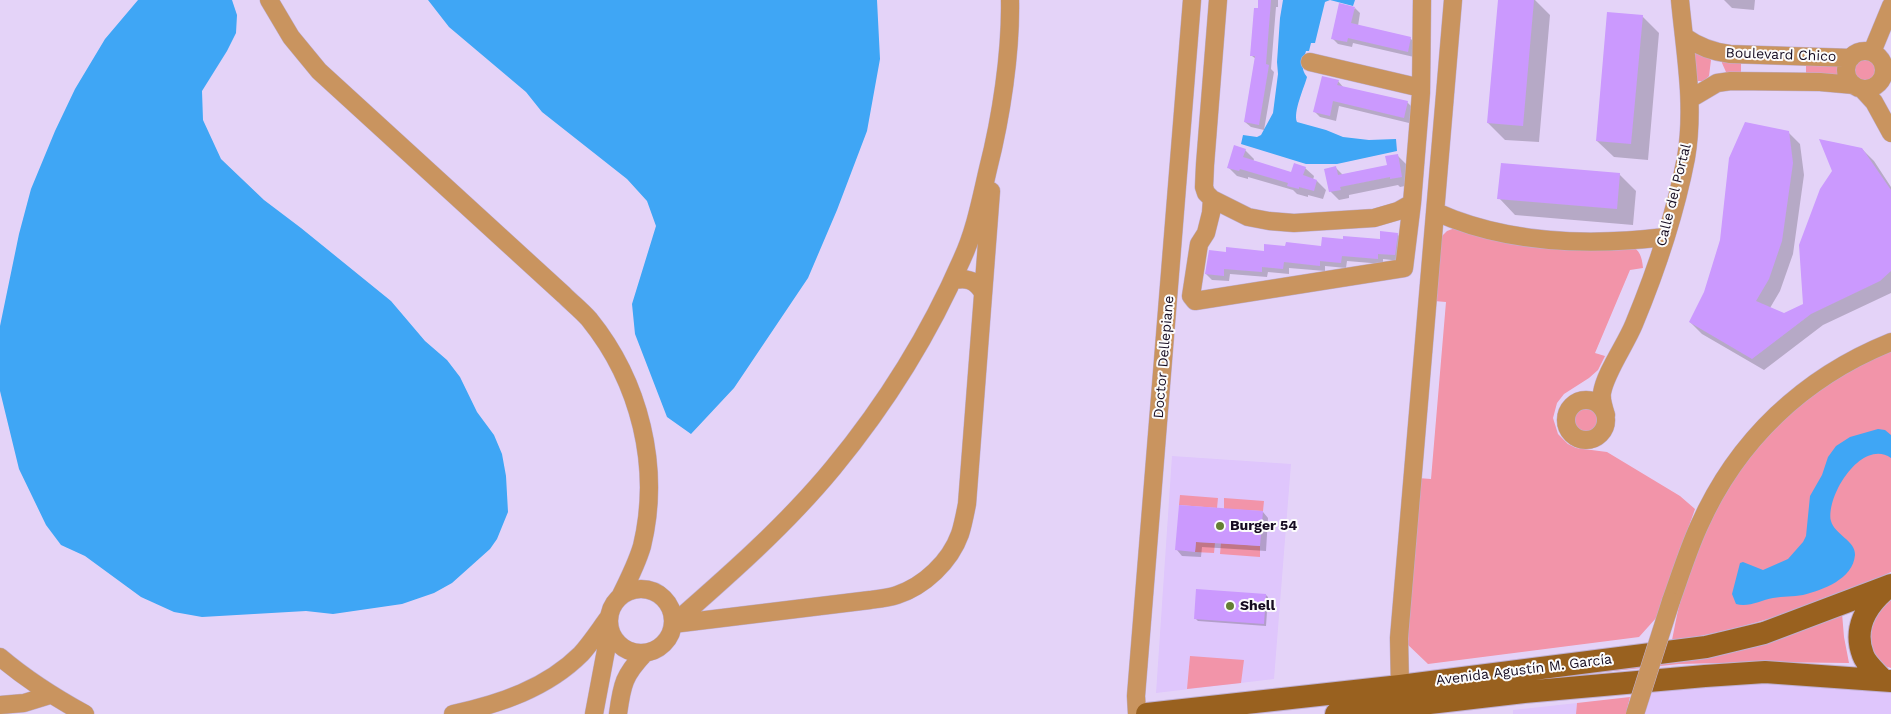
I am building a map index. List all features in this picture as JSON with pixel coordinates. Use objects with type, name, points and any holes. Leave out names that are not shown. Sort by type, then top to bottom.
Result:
[{"type":"main road","name":"Avenida Agustín M. García","points":[[1147,714],[1400,686],[1681,650],[1735,641],[1797,622],[1891,585]]},
{"type":"main road","points":[[1887,680],[1863,656],[1859,632],[1862,618],[1875,598],[1891,585]]},
{"type":"main road","name":"Avenida Agustín M. García","points":[[1336,714],[1524,692],[1765,672],[1887,680]]},
{"type":"street","points":[[269,0],[291,36],[319,71],[587,317],[611,351],[625,378],[641,420],[649,473],[647,523],[635,568],[621,595],[615,601],[609,623],[594,714]]},
{"type":"street","points":[[673,624],[870,600],[896,595],[919,584],[934,572],[949,554],[960,535],[967,504],[983,293],[1010,0]]},
{"type":"street","name":"Doctor Dellepiane","points":[[1137,714],[1138,677],[1192,0]]},
{"type":"street","points":[[1218,0],[1204,187],[1206,193],[1212,199],[1248,217],[1294,224],[1374,218],[1398,211],[1412,203]]},
{"type":"street","points":[[1212,199],[1206,233],[1199,244],[1191,296],[1195,301],[1404,268],[1412,203],[1421,88],[1422,0]]},
{"type":"street","points":[[1400,686],[1399,638],[1453,0]]},
{"type":"street","name":"Calle del Portal","points":[[1606,380],[1633,327],[1666,237],[1686,159],[1690,127],[1690,99],[1680,0]]},
{"type":"street","points":[[1872,52],[1891,6]]},
{"type":"street","name":"Boulevard Chico","points":[[1685,37],[1697,46],[1718,52],[1851,58]]},
{"type":"street","points":[[1717,83],[1718,52]]},
{"type":"street","points":[[1891,92],[1882,60],[1872,52],[1861,52],[1851,58],[1846,69],[1850,81],[1874,102],[1891,133]]},
{"type":"street","points":[[1310,62],[1421,88]]},
{"type":"street","points":[[1858,87],[1873,87],[1878,84],[1882,79],[1884,68]]},
{"type":"street","name":"Boulevard Chico","points":[[1690,99],[1717,83],[1731,81],[1820,82],[1858,87]]},
{"type":"street","points":[[673,624],[774,531],[832,469],[862,432],[908,363],[963,258],[975,221],[996,141]]},
{"type":"street","points":[[1436,212],[1478,228],[1508,235],[1541,239],[1604,242],[1666,237]]},
{"type":"street","points":[[952,281],[968,279],[975,282],[983,293]]},
{"type":"street","points":[[1635,714],[1690,547],[1709,505],[1733,466],[1757,435],[1783,408],[1810,386],[1844,364],[1891,342]]},
{"type":"street","points":[[1606,380],[1602,393],[1606,416],[1604,429],[1595,438],[1582,440],[1576,438],[1567,428],[1567,414],[1570,408],[1598,391],[1606,380]]},
{"type":"street","points":[[1581,401],[1588,400],[1599,405],[1606,416]]},
{"type":"street","points":[[716,586],[712,597],[712,605],[727,618]]},
{"type":"street","points":[[609,623],[613,637],[627,650],[645,653],[655,650],[664,644],[670,634],[673,624],[672,613],[662,596],[652,590],[636,589],[621,595]]},
{"type":"street","points":[[453,714],[494,704],[526,691],[554,676],[582,653],[609,623]]},
{"type":"street","points":[[618,714],[622,689],[630,668],[645,653]]},
{"type":"street","points":[[0,658],[20,675],[50,695],[85,714]]},
{"type":"street","points":[[0,705],[24,703],[50,695]]},
{"type":"shaded area","points":[[1697,52],[1708,54],[1711,60],[1709,76],[1704,81],[1696,81],[1693,54]]},
{"type":"shaded area","points":[[1722,57],[1838,65],[1838,77],[1806,76],[1806,65],[1741,61],[1741,72],[1726,72],[1722,63]]},
{"type":"shaded area","points":[[1866,59],[1874,63],[1878,71],[1874,79],[1866,83],[1858,79],[1854,71],[1858,63]]},
{"type":"shaded area","points":[[1455,228],[1630,245],[1640,254],[1643,268],[1630,270],[1595,353],[1605,356],[1598,370],[1564,394],[1557,403],[1553,418],[1558,434],[1568,444],[1576,448],[1607,452],[1680,496],[1695,509],[1657,617],[1639,637],[1428,664],[1404,641],[1418,478],[1431,479],[1446,302],[1434,301],[1439,239],[1447,231]]},
{"type":"shaded area","points":[[1891,349],[1891,572],[1839,595],[1786,614],[1731,629],[1676,641],[1672,640],[1683,591],[1705,531],[1732,480],[1749,456],[1786,413],[1808,395],[1838,376]]},
{"type":"shaded area","points":[[1586,407],[1596,411],[1600,421],[1596,431],[1586,435],[1576,431],[1572,421],[1576,411]]},
{"type":"shaded area","points":[[1172,456],[1291,464],[1274,679],[1156,693]]},
{"type":"shaded area","points":[[1180,495],[1218,498],[1217,508],[1179,505]]},
{"type":"shaded area","points":[[1224,498],[1264,501],[1263,511],[1224,509]]},
{"type":"shaded area","points":[[1196,542],[1215,543],[1214,553],[1195,552]]},
{"type":"shaded area","points":[[1221,543],[1260,546],[1260,557],[1220,554]]},
{"type":"shaded area","points":[[1891,598],[1891,668],[1885,666],[1876,658],[1866,628]]},
{"type":"shaded area","points":[[1842,613],[1849,663],[1679,664],[1528,680]]},
{"type":"shaded area","points":[[1190,656],[1244,660],[1241,683],[1187,689]]},
{"type":"shaded area","points":[[1760,679],[1891,691],[1891,714],[1644,714],[1653,683]]},
{"type":"shaded area","points":[[1630,697],[1626,714],[1576,714],[1577,703]]},
{"type":"shaded area","points":[[1577,703],[1576,714],[1513,714],[1513,710]]},
{"type":"water","points":[[138,0],[232,0],[237,15],[236,33],[202,91],[203,120],[221,159],[264,200],[391,301],[425,341],[447,360],[460,377],[477,412],[494,435],[502,454],[506,476],[508,512],[497,539],[490,549],[452,583],[434,593],[402,604],[333,614],[306,611],[202,617],[174,612],[141,597],[85,556],[61,545],[46,525],[19,469],[0,391],[0,326],[19,234],[31,189],[55,131],[75,89],[105,39]]},
{"type":"water","points":[[428,0],[877,0],[880,59],[867,131],[837,210],[808,278],[734,388],[691,434],[667,417],[635,334],[632,304],[656,226],[647,201],[627,179],[542,112],[526,92],[449,27]]},
{"type":"water","points":[[1283,0],[1330,0],[1325,2],[1315,43],[1311,43],[1309,51],[1306,51],[1304,58],[1303,68],[1307,77],[1296,112],[1297,122],[1343,137],[1369,140],[1396,139],[1397,151],[1337,164],[1306,164],[1241,144],[1243,135],[1257,137],[1261,135],[1273,113],[1278,74],[1277,62]]},
{"type":"water","points":[[1330,0],[1355,0],[1353,6]]},
{"type":"water","points":[[1878,429],[1885,430],[1891,435],[1891,458],[1880,454],[1869,456],[1858,462],[1840,484],[1831,510],[1833,526],[1849,542],[1854,550],[1855,555],[1849,571],[1836,582],[1811,593],[1773,598],[1750,604],[1736,604],[1732,594],[1740,563],[1743,562],[1763,570],[1788,559],[1806,536],[1810,496],[1822,475],[1828,457],[1836,446],[1850,437]]},
{"type":"building","points":[[1258,0],[1271,0],[1266,64],[1269,65],[1259,125],[1244,122],[1255,56],[1250,56],[1254,8],[1258,8]]},
{"type":"building","points":[[1498,0],[1534,0],[1523,126],[1487,123]]},
{"type":"building","points":[[1339,3],[1355,7],[1351,23],[1411,37],[1408,52],[1348,38],[1347,42],[1331,39]]},
{"type":"building","points":[[1607,12],[1643,15],[1631,144],[1596,141]]},
{"type":"building","points":[[1322,76],[1339,80],[1337,85],[1408,101],[1404,118],[1333,101],[1330,116],[1313,112]]},
{"type":"building","points":[[1745,122],[1789,131],[1793,163],[1782,241],[1769,279],[1756,301],[1784,313],[1803,304],[1799,245],[1820,189],[1832,171],[1819,139],[1862,148],[1891,190],[1891,271],[1880,281],[1811,314],[1752,359],[1689,322],[1704,292],[1720,240],[1729,158]]},
{"type":"building","points":[[1234,145],[1246,149],[1243,157],[1291,172],[1294,163],[1306,167],[1303,175],[1317,180],[1314,191],[1287,186],[1288,183],[1240,169],[1239,171],[1227,168]]},
{"type":"building","points":[[1398,154],[1402,177],[1390,179],[1390,177],[1340,187],[1341,190],[1329,192],[1324,169],[1336,166],[1338,175],[1387,165],[1385,156]]},
{"type":"building","points":[[1501,163],[1620,173],[1617,209],[1497,199]]},
{"type":"building","points":[[1380,231],[1398,233],[1395,255],[1378,254],[1378,259],[1342,256],[1341,263],[1320,261],[1320,266],[1284,262],[1283,269],[1262,267],[1262,272],[1224,269],[1224,276],[1205,274],[1209,250],[1226,252],[1226,247],[1264,251],[1264,244],[1285,246],[1286,242],[1321,246],[1322,237],[1343,239],[1343,236],[1380,239]]},
{"type":"building","name":"Burger 54","points":[[1179,505],[1263,511],[1260,546],[1196,542],[1195,552],[1175,550]]},
{"type":"building","name":"Shell","points":[[1196,589],[1266,594],[1264,624],[1194,619]]},
{"type":"place","name":"Burger 54","points":[[1220,526]]},
{"type":"place","name":"Shell","points":[[1230,606]]}]
